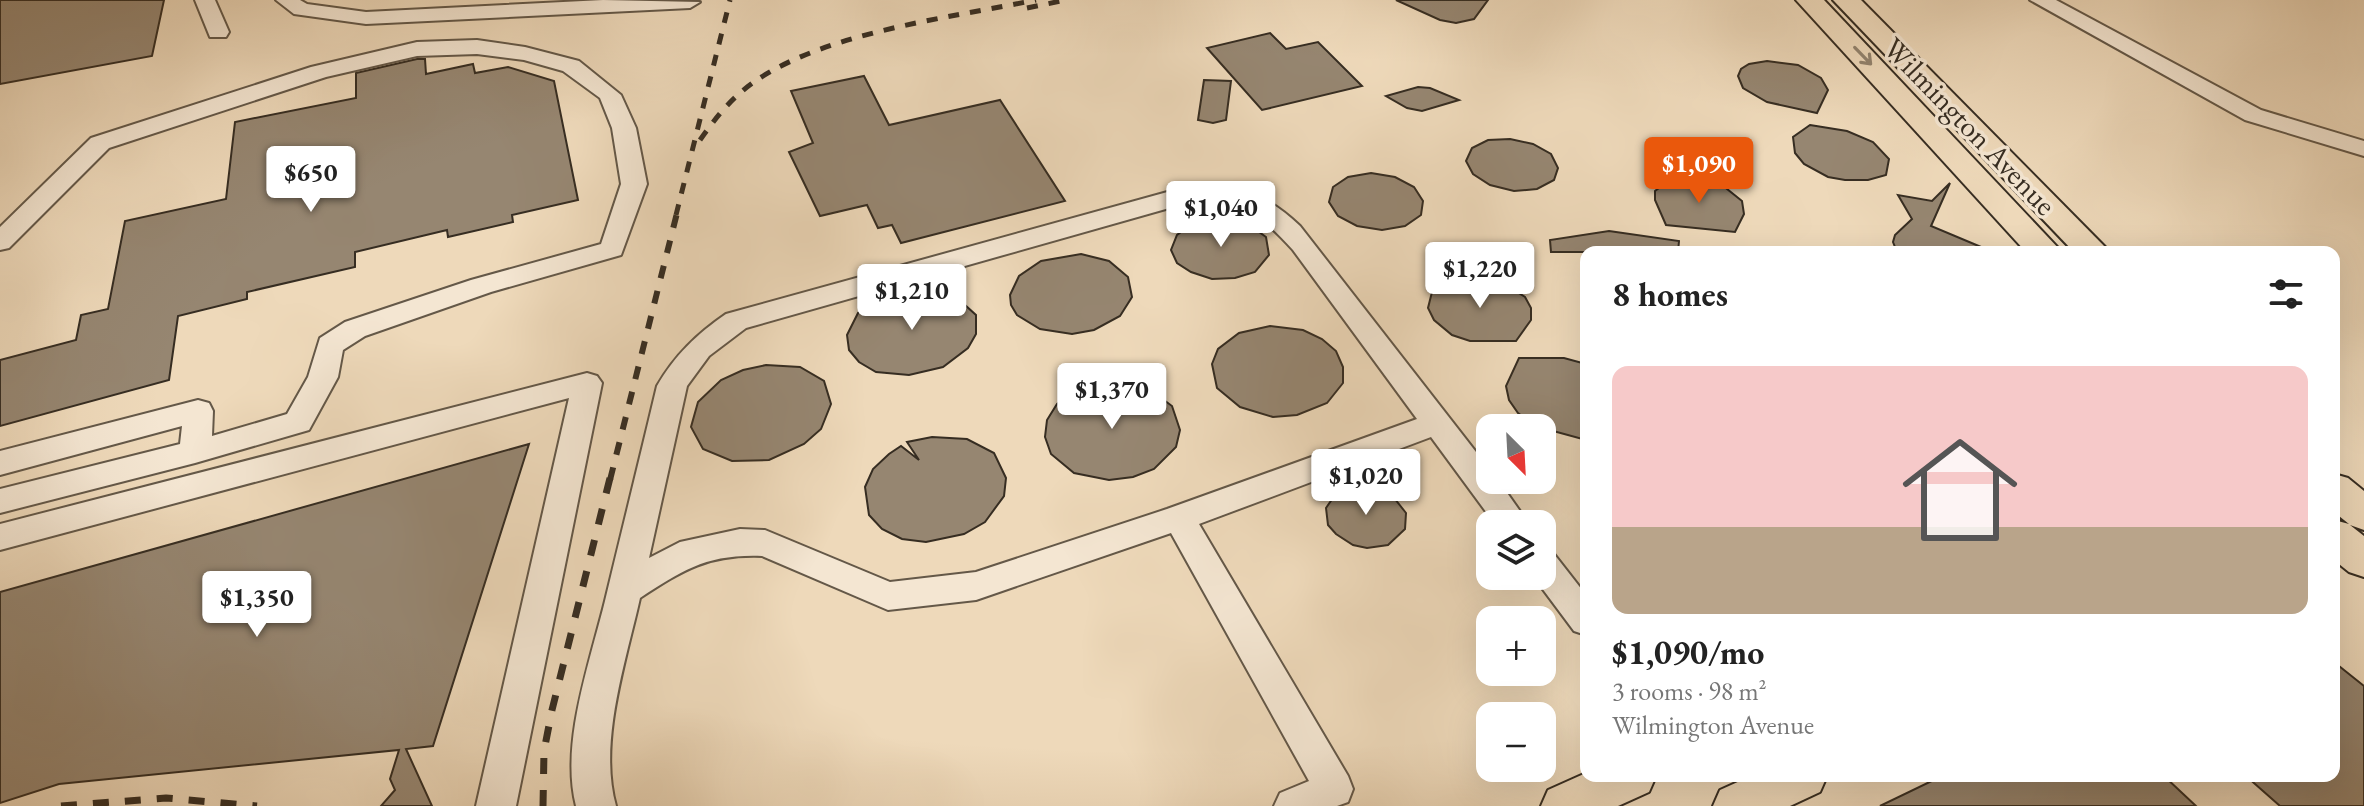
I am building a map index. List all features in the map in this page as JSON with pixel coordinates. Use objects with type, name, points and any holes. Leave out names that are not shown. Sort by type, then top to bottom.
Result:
[{"type":"main road","name":"Wilmington Avenue","points":[[1809,0],[2039,246]]},
{"type":"main road","name":"Wilmington Avenue","points":[[1846,0],[2087,246]]},
{"type":"main road","points":[[1566,806],[1619,782]]},
{"type":"lane","points":[[205,0],[218,32]]},
{"type":"lane","points":[[286,0],[301,10],[366,18],[690,2]]},
{"type":"lane","points":[[2040,0],[2253,115],[2364,149]]},
{"type":"lane","points":[[0,242],[100,143],[319,72],[417,49],[477,47],[525,54],[571,66],[610,95],[624,128],[634,184],[612,249],[481,286],[355,329],[330,345],[323,377],[298,422],[195,452],[0,501]]},
{"type":"lane","points":[[596,806],[591,788],[594,722],[672,386],[681,368],[704,342],[736,321],[1200,191],[1243,195],[1280,219],[1502,510]]},
{"type":"lane","points":[[0,537],[587,383],[496,806]]},
{"type":"lane","points":[[0,463],[198,411],[195,452]]},
{"type":"lane","points":[[624,591],[680,555],[740,542],[765,543],[888,596],[953,589],[1011,576],[1437,423]]},
{"type":"lane","points":[[1179,518],[1334,789],[1294,806]]},
{"type":"lane","points":[[1556,581],[1580,613]]},
{"type":"building","points":[[0,0],[164,0],[152,56],[0,84]]},
{"type":"building","points":[[1396,0],[1488,0],[1474,19],[1456,23],[1440,20]]},
{"type":"building","points":[[1270,33],[1286,49],[1318,42],[1362,86],[1262,110],[1207,48]]},
{"type":"building","points":[[425,59],[426,74],[473,64],[475,73],[508,67],[554,81],[578,200],[512,215],[513,222],[448,237],[447,230],[355,252],[355,267],[247,292],[247,299],[178,316],[169,380],[0,426],[0,360],[76,340],[81,315],[108,309],[125,221],[226,199],[235,122],[356,98],[356,73]]},
{"type":"building","points":[[1767,61],[1798,65],[1821,78],[1828,90],[1817,113],[1767,102],[1743,88],[1738,76],[1741,69],[1749,64]]},
{"type":"building","points":[[864,76],[889,125],[1000,100],[1065,201],[901,243],[892,225],[878,228],[867,205],[820,216],[789,152],[813,143],[791,91]]},
{"type":"building","points":[[1204,80],[1231,81],[1226,120],[1213,123],[1198,120]]},
{"type":"building","points":[[1418,87],[1430,88],[1459,100],[1422,111],[1407,108],[1386,96]]},
{"type":"building","points":[[1810,125],[1847,131],[1873,142],[1889,159],[1886,175],[1868,180],[1845,180],[1828,177],[1804,164],[1795,153],[1793,137]]},
{"type":"building","points":[[1510,139],[1533,144],[1551,154],[1558,168],[1554,180],[1537,189],[1514,191],[1490,185],[1473,174],[1466,161],[1472,148],[1488,140]]},
{"type":"building","points":[[1371,173],[1395,177],[1414,187],[1423,201],[1421,215],[1405,226],[1382,230],[1357,226],[1338,216],[1329,202],[1333,187],[1348,177]]},
{"type":"building","points":[[1692,177],[1722,185],[1742,201],[1744,214],[1735,232],[1666,225],[1655,200],[1655,191],[1671,179]]},
{"type":"building","points":[[1950,183],[1931,226],[1979,246],[1895,246],[1895,235],[1912,219],[1898,195],[1932,201]]},
{"type":"building","points":[[1216,219],[1248,224],[1266,237],[1269,255],[1255,272],[1235,278],[1212,279],[1177,263],[1171,250],[1177,235],[1192,224]]},
{"type":"building","points":[[1609,231],[1679,241],[1679,246],[1580,246],[1580,252],[1551,252],[1550,240]]},
{"type":"building","points":[[1081,254],[1109,261],[1128,277],[1132,297],[1120,316],[1094,330],[1072,334],[1040,329],[1017,315],[1010,295],[1019,276],[1041,261]]},
{"type":"building","points":[[1463,276],[1498,280],[1525,297],[1531,308],[1531,320],[1516,341],[1470,341],[1452,335],[1434,320],[1428,308],[1432,292],[1448,280]]},
{"type":"building","points":[[926,289],[955,296],[976,315],[976,334],[968,348],[943,367],[909,375],[876,372],[859,362],[849,350],[847,335],[858,313],[882,297],[904,290]]},
{"type":"building","points":[[1270,326],[1303,330],[1322,339],[1336,351],[1343,367],[1343,383],[1327,403],[1297,415],[1273,417],[1240,407],[1217,388],[1212,364],[1218,349],[1239,333]]},
{"type":"building","points":[[1519,358],[1564,358],[1580,362],[1580,438],[1556,432],[1556,414],[1519,414],[1509,400],[1506,386]]},
{"type":"building","points":[[766,365],[800,367],[824,381],[831,404],[821,429],[804,444],[769,460],[732,461],[703,449],[691,427],[698,402],[721,380],[743,370]]},
{"type":"building","points":[[1116,382],[1149,389],[1172,406],[1180,430],[1176,447],[1154,469],[1133,477],[1109,480],[1074,473],[1051,454],[1045,437],[1047,420],[1057,404],[1073,392]]},
{"type":"building","points":[[932,437],[967,439],[994,453],[1006,478],[1004,496],[985,522],[964,534],[926,542],[902,539],[882,529],[869,515],[865,487],[873,469],[889,454],[901,446],[919,460],[907,442]]},
{"type":"building","points":[[529,444],[433,746],[406,749],[432,806],[381,806],[395,790],[390,779],[399,750],[59,784],[0,803],[0,592]]},
{"type":"building","points":[[1365,486],[1391,494],[1406,513],[1405,529],[1388,545],[1367,548],[1353,545],[1328,525],[1326,508],[1335,495],[1346,489]]},
{"type":"building","points":[[2340,667],[2364,686],[2364,806],[2280,806],[2253,782],[2340,782]]},
{"type":"building","points":[[1930,782],[2170,782],[2196,806],[1880,806]]},
{"type":"railway","points":[[676,215],[730,0]]},
{"type":"railway","points":[[700,140],[718,115],[740,93],[768,73],[802,56],[880,31],[1036,0]]},
{"type":"railway","points":[[1027,8],[1066,0]]},
{"type":"railway","points":[[610,480],[677,213]]},
{"type":"railway","points":[[543,806],[544,751],[552,710],[610,478]]},
{"type":"railway","points":[[61,806],[166,798],[257,806]]}]
